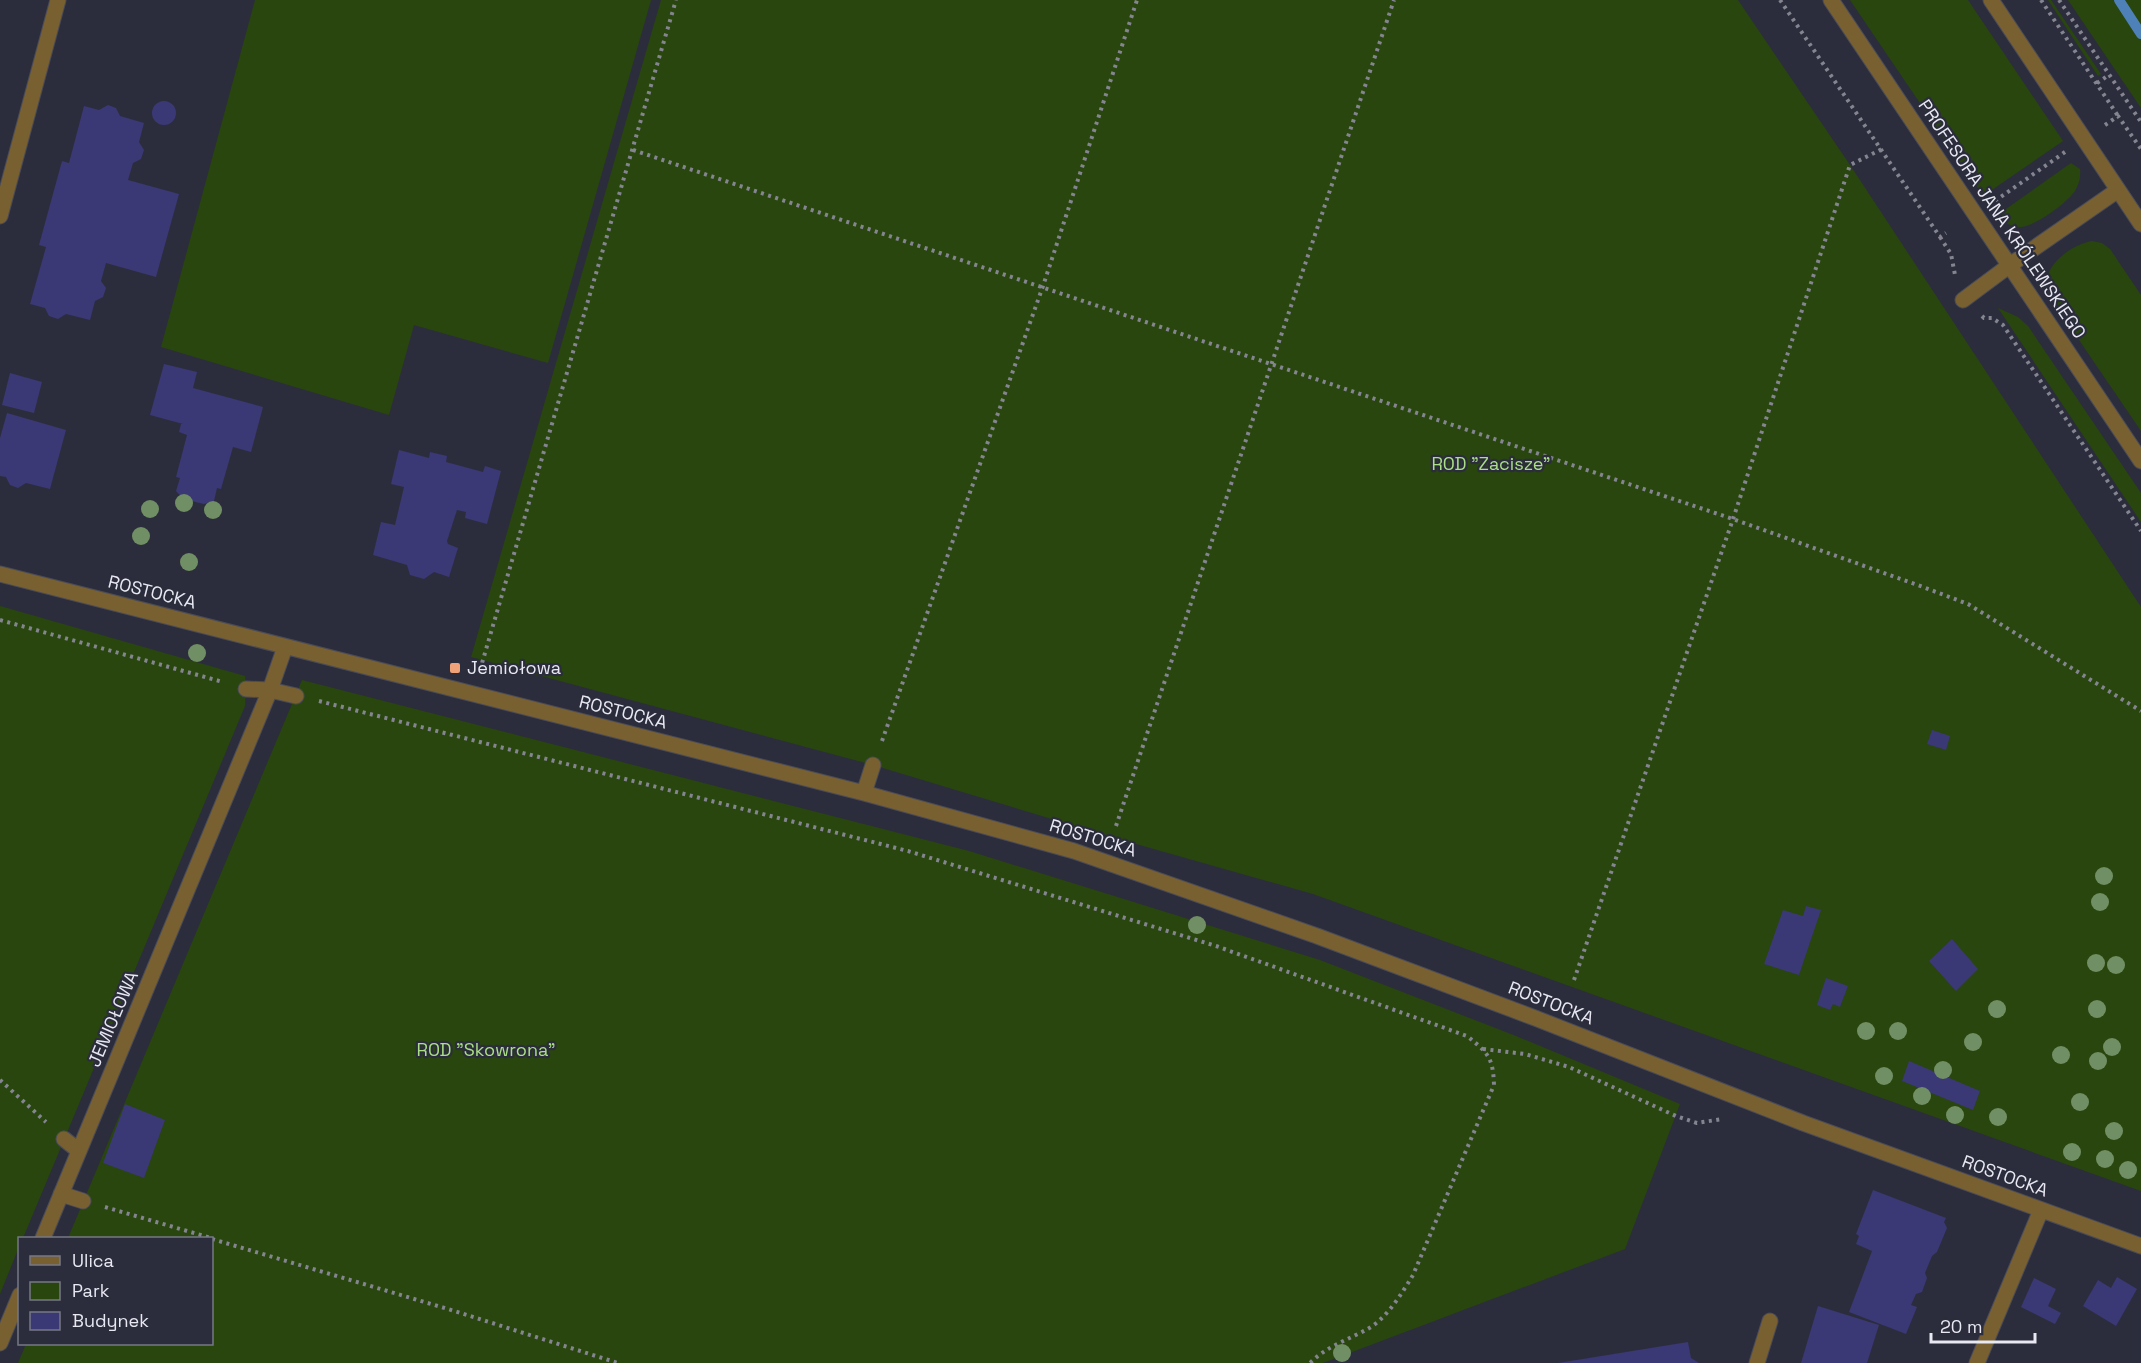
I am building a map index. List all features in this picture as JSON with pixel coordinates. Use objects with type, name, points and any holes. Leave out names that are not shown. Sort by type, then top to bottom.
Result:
[{"type":"street","points":[[0,216],[58,0]]},
{"type":"street","name":"PROFESORA JANA KRÓLEWSKIEGO","points":[[1831,0],[2141,461]]},
{"type":"street","points":[[1991,0],[2141,224]]},
{"type":"street","points":[[1963,300],[2118,190]]},
{"type":"street","name":"ROSTOCKA","points":[[0,574],[864,793],[1063,848],[1134,871],[1459,989],[1803,1123],[2141,1246]]},
{"type":"street","name":"JEMIOŁOWA","points":[[44,1237],[270,690],[285,646]]},
{"type":"street","points":[[246,689],[270,690],[296,696]]},
{"type":"street","points":[[864,793],[873,765]]},
{"type":"street","points":[[64,1139],[79,1151]]},
{"type":"street","points":[[61,1194],[83,1201]]},
{"type":"street","points":[[1977,1363],[2041,1210]]},
{"type":"street","points":[[0,1343],[18,1301]]},
{"type":"street","points":[[1757,1363],[1770,1321]]},
{"type":"path","points":[[483,661],[676,0]]},
{"type":"path","points":[[873,765],[1043,286],[1137,0]]},
{"type":"path","points":[[1116,826],[1394,0]]},
{"type":"path","points":[[1780,0],[1951,254],[1954,263],[1953,272],[1956,277]]},
{"type":"path","points":[[2041,0],[2141,149]]},
{"type":"path","points":[[2060,0],[2141,122]]},
{"type":"path","points":[[2097,83],[2109,75]]},
{"type":"path","points":[[2099,129],[2118,116]]},
{"type":"path","points":[[1574,980],[1733,519],[1850,165],[1882,149]]},
{"type":"path","points":[[633,150],[1733,519],[1968,604],[2141,711]]},
{"type":"path","points":[[1989,205],[2068,150]]},
{"type":"path","points":[[1940,237],[1946,233]]},
{"type":"path","points":[[1980,313],[1984,318],[1992,318],[2003,325],[2141,531]]},
{"type":"path","points":[[0,620],[246,689]]},
{"type":"path","points":[[296,696],[908,851],[1216,946],[1467,1036],[1482,1049],[1493,1065],[1494,1085],[1413,1275],[1395,1302],[1373,1326],[1337,1343],[1310,1363]]},
{"type":"path","points":[[1482,1049],[1526,1054],[1569,1067],[1676,1116]]},
{"type":"path","points":[[0,1080],[64,1139]]},
{"type":"path","points":[[83,1201],[204,1237]]},
{"type":"path","points":[[213,1240],[448,1309],[618,1363]]},
{"type":"green space","points":[[255,0],[651,0],[548,363],[414,325],[389,415],[161,347]]},
{"type":"green space","name":"ROD \"Zacisze\"","points":[[661,0],[1738,0],[1850,165],[2141,607],[2141,1191],[1313,894],[1115,838],[873,765],[471,657]]},
{"type":"green space","points":[[1850,0],[1968,0],[2063,141],[1983,196]]},
{"type":"green space","points":[[2048,0],[2051,0],[2101,74],[2098,76]]},
{"type":"green space","points":[[2068,0],[2141,0],[2141,108]]},
{"type":"green space","points":[[2071,163],[2080,169],[2078,186],[2065,202],[2050,213],[2034,223],[2021,227],[2007,224],[1996,216]]},
{"type":"green space","points":[[2092,241],[2102,243],[2110,249],[2141,295],[2141,431],[2047,293],[2046,283],[2052,266],[2066,252]]},
{"type":"green space","points":[[1998,308],[2018,317],[2028,326],[2141,493],[2141,522]]},
{"type":"green space","points":[[0,606],[245,676],[246,689],[245,706],[23,1237],[18,1237],[18,1249],[0,1294]]},
{"type":"green space","name":"ROD \"Skowrona\"","points":[[302,680],[969,851],[1320,960],[1516,1036],[1680,1104],[1625,1249],[1323,1363],[18,1363],[26,1345],[213,1345],[213,1237],[68,1237]]},
{"type":"building","points":[[164,101],[173,104],[176,113],[173,122],[164,125],[155,122],[152,113],[155,104]]},
{"type":"building","points":[[108,105],[116,108],[120,116],[144,123],[139,142],[144,150],[141,159],[133,163],[128,180],[179,194],[156,277],[106,263],[101,281],[106,288],[103,297],[95,301],[90,320],[66,314],[58,319],[49,316],[45,308],[30,304],[46,247],[39,245],[62,161],[69,163],[84,106],[99,110]]},
{"type":"building","points":[[164,364],[197,372],[193,388],[263,407],[251,452],[233,447],[221,489],[217,488],[214,501],[204,504],[183,499],[176,491],[180,478],[176,477],[187,435],[179,432],[183,424],[150,415]]},
{"type":"building","points":[[10,373],[42,382],[34,413],[2,405]]},
{"type":"building","points":[[7,413],[66,430],[50,489],[26,483],[18,488],[10,485],[6,477],[0,476],[0,438]]},
{"type":"building","points":[[399,450],[429,458],[430,452],[447,456],[446,462],[483,472],[485,466],[501,471],[487,524],[465,518],[466,512],[457,510],[447,541],[448,544],[458,548],[449,577],[434,572],[424,579],[410,575],[407,565],[373,555],[381,522],[395,525],[404,487],[391,484]]},
{"type":"building","points":[[1932,730],[1950,736],[1946,750],[1927,744]]},
{"type":"building","points":[[1806,906],[1821,910],[1799,975],[1764,964],[1783,910],[1803,916]]},
{"type":"building","points":[[1952,939],[1978,969],[1956,991],[1929,961]]},
{"type":"building","points":[[1826,978],[1848,986],[1840,1007],[1833,1004],[1830,1010],[1817,1005]]},
{"type":"building","points":[[1909,1061],[1980,1091],[1973,1110],[1902,1081]]},
{"type":"building","points":[[125,1104],[165,1120],[144,1178],[103,1163]]},
{"type":"building","points":[[1873,1190],[1946,1218],[1944,1222],[1947,1228],[1925,1273],[1927,1278],[1922,1292],[1916,1294],[1911,1305],[1917,1307],[1906,1334],[1849,1312],[1872,1251],[1856,1244],[1859,1236],[1856,1234]]},
{"type":"building","points":[[2117,1277],[2137,1289],[2116,1326],[2083,1306],[2098,1280],[2111,1288]]},
{"type":"building","points":[[2034,1278],[2056,1289],[2048,1306],[2061,1313],[2055,1324],[2021,1307]]},
{"type":"building","points":[[1818,1306],[1879,1325],[1867,1363],[1801,1363]]},
{"type":"building","points":[[1688,1342],[1691,1358],[1699,1363],[1558,1363]]},
{"type":"waterway","points":[[2119,0],[2141,34]]},
{"type":"place","name":"Jemiołowa","points":[[455,668]]}]
